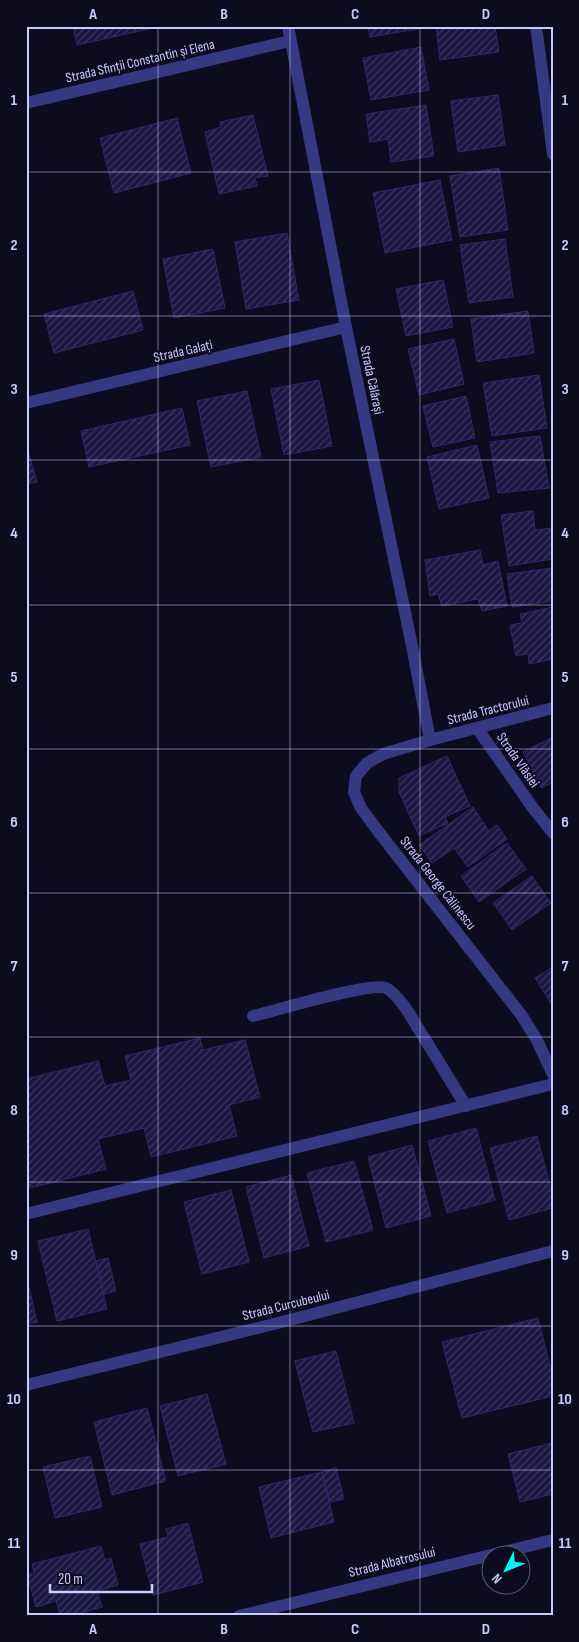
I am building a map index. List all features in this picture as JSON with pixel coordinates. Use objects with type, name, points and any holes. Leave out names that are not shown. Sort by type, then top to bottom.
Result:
[{"type":"street","name":"Strada Călărași","points":[[288,26],[346,327],[430,740]]},
{"type":"street","points":[[536,26],[553,154]]},
{"type":"street","name":"Strada Sfinții Constantin și Elena","points":[[26,103],[290,41]]},
{"type":"street","name":"Strada Galați","points":[[26,403],[346,327]]},
{"type":"street","name":"Strada Tractorului","points":[[430,740],[553,708]]},
{"type":"street","name":"Strada Vlăsiei","points":[[477,728],[532,808],[553,833]]},
{"type":"street","name":"Strada George Călinescu","points":[[430,740],[383,754],[367,763],[356,776],[354,792],[361,808],[378,831],[522,1016],[537,1040],[553,1075]]},
{"type":"street","points":[[253,1016],[365,988],[385,988],[407,1010],[466,1106]]},
{"type":"street","points":[[26,1214],[553,1084]]},
{"type":"street","name":"Strada Curcubeului","points":[[26,1385],[282,1322],[553,1251]]},
{"type":"street","name":"Strada Albatrosului","points":[[239,1616],[254,1614],[553,1540]]},
{"type":"building","points":[[73,26],[162,26],[77,45]]},
{"type":"building","points":[[368,26],[418,26],[418,29],[370,37]]},
{"type":"building","points":[[436,26],[495,26],[499,52],[440,60]]},
{"type":"building","points":[[421,47],[429,90],[371,100],[363,58]]},
{"type":"building","points":[[498,95],[505,145],[458,152],[451,101]]},
{"type":"building","points":[[426,105],[434,156],[391,162],[388,139],[370,142],[366,114]]},
{"type":"building","points":[[253,115],[268,176],[255,178],[257,186],[219,194],[205,132],[221,127],[220,122]]},
{"type":"building","points":[[177,118],[191,173],[114,193],[100,138]]},
{"type":"building","points":[[499,168],[508,230],[460,237],[450,176]]},
{"type":"building","points":[[440,180],[452,240],[385,253],[373,193]]},
{"type":"building","points":[[287,233],[299,300],[246,309],[235,242]]},
{"type":"building","points":[[505,239],[513,297],[469,303],[460,245]]},
{"type":"building","points":[[213,249],[225,308],[174,318],[163,259]]},
{"type":"building","points":[[443,280],[453,327],[406,336],[396,289]]},
{"type":"building","points":[[133,291],[143,330],[54,353],[44,314]]},
{"type":"building","points":[[528,311],[534,353],[477,362],[471,319]]},
{"type":"building","points":[[454,339],[464,384],[419,395],[408,349]]},
{"type":"building","points":[[539,375],[547,428],[492,436],[483,383]]},
{"type":"building","points":[[319,380],[332,446],[284,455],[271,389]]},
{"type":"building","points":[[247,391],[261,457],[211,467],[197,401]]},
{"type":"building","points":[[466,396],[475,438],[433,447],[423,406]]},
{"type":"building","points":[[182,408],[190,445],[89,467],[81,431]]},
{"type":"building","points":[[540,436],[549,488],[498,493],[490,442]]},
{"type":"building","points":[[26,444],[37,482],[26,484]]},
{"type":"building","points":[[477,445],[489,498],[439,509],[427,457]]},
{"type":"building","points":[[533,511],[535,530],[553,528],[553,559],[509,566],[501,515]]},
{"type":"building","points":[[480,550],[483,565],[498,561],[507,606],[482,611],[478,599],[442,606],[438,594],[430,596],[425,560]]},
{"type":"building","points":[[553,568],[553,601],[512,607],[507,574]]},
{"type":"building","points":[[553,607],[553,659],[529,664],[528,654],[516,656],[510,625],[522,623],[520,614]]},
{"type":"building","points":[[553,737],[553,782],[541,788],[523,752]]},
{"type":"building","points":[[447,756],[470,806],[445,817],[448,823],[419,836],[399,792],[399,778]]},
{"type":"building","points":[[473,807],[489,831],[497,825],[507,839],[468,867],[454,848],[432,863],[419,845]]},
{"type":"building","points":[[507,843],[526,869],[479,902],[461,876]]},
{"type":"building","points":[[532,876],[551,903],[512,930],[493,903]]},
{"type":"building","points":[[553,967],[553,1005],[552,1005],[535,978]]},
{"type":"building","points":[[200,1038],[203,1050],[245,1040],[260,1097],[229,1105],[237,1136],[151,1157],[144,1128],[98,1139],[106,1169],[26,1189],[26,1079],[98,1061],[105,1086],[131,1080],[125,1056]]},
{"type":"building","points":[[476,1128],[495,1200],[447,1213],[428,1141]]},
{"type":"building","points":[[537,1136],[553,1197],[553,1208],[509,1220],[490,1148]]},
{"type":"building","points":[[412,1145],[431,1216],[386,1228],[368,1157]]},
{"type":"building","points":[[354,1161],[373,1230],[326,1242],[307,1173]]},
{"type":"building","points":[[291,1175],[309,1246],[264,1258],[246,1187]]},
{"type":"building","points":[[231,1190],[249,1262],[202,1274],[184,1202]]},
{"type":"building","points":[[88,1229],[107,1309],[57,1321],[38,1241]]},
{"type":"building","points":[[108,1258],[116,1291],[104,1294],[96,1261]]},
{"type":"building","points":[[26,1274],[37,1322],[26,1324]]},
{"type":"building","points":[[538,1318],[553,1378],[553,1396],[462,1418],[442,1342]]},
{"type":"building","points":[[336,1351],[354,1423],[313,1432],[295,1361]]},
{"type":"building","points":[[207,1394],[226,1464],[178,1476],[160,1406]]},
{"type":"building","points":[[147,1408],[166,1481],[112,1495],[94,1422]]},
{"type":"building","points":[[552,1443],[553,1494],[520,1502],[508,1454]]},
{"type":"building","points":[[90,1456],[102,1507],[55,1518],[43,1467]]},
{"type":"building","points":[[336,1468],[344,1499],[330,1502],[322,1472]]},
{"type":"building","points":[[322,1472],[334,1522],[271,1538],[259,1487]]},
{"type":"building","points":[[188,1523],[203,1582],[153,1595],[140,1544],[168,1537],[166,1529]]},
{"type":"building","points":[[101,1546],[105,1560],[111,1558],[118,1585],[97,1591],[102,1607],[71,1616],[60,1616],[56,1601],[36,1607],[27,1575],[34,1573],[32,1564]]}]
